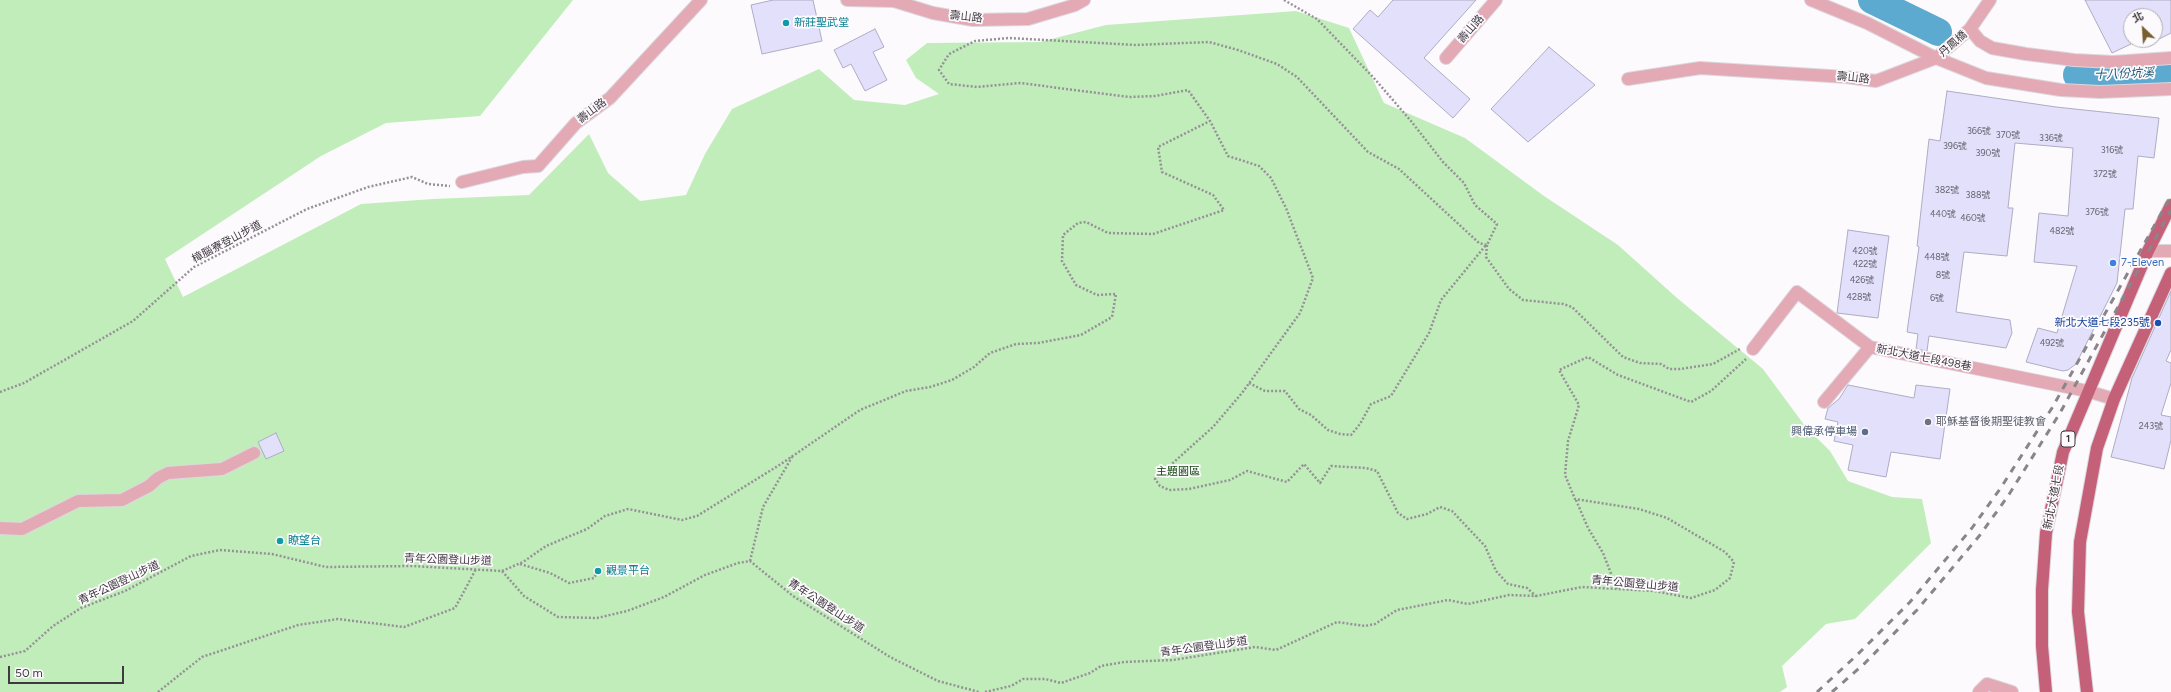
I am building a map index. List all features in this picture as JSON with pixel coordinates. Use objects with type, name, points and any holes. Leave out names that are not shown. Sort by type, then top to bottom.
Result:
[{"type":"main road","name":"新北大道七段","points":[[2046,692],[2042,646],[2042,590],[2046,533],[2063,452],[2087,391],[2148,251],[2171,205]]},
{"type":"main road","points":[[2087,692],[2078,612],[2080,542],[2097,448],[2114,399],[2171,273]]},
{"type":"street","name":"壽山路","points":[[462,182],[523,167],[538,166],[576,123],[610,98],[701,0]]},
{"type":"street","name":"壽山路","points":[[847,0],[894,1],[933,12],[973,20],[1028,19],[1075,5],[1084,0]]},
{"type":"street","name":"壽山路","points":[[1446,58],[1496,0]]},
{"type":"street","points":[[1811,0],[1868,23],[1936,58],[1986,78],[2061,90],[2108,92],[2171,89]]},
{"type":"street","points":[[1990,0],[1970,29],[1980,41],[1992,48],[2026,54],[2113,62],[2171,58]]},
{"type":"street","name":"丹鳳橋","points":[[1936,58],[1970,29]]},
{"type":"street","name":"壽山路","points":[[1628,79],[1700,68],[1846,76],[1876,81],[1936,58]]},
{"type":"street","points":[[2148,251],[2171,251]]},
{"type":"street","name":"新北大道七段498巷","points":[[1753,350],[1797,292],[1870,347],[2087,391],[2114,399]]},
{"type":"street","points":[[1824,402],[1870,347]]},
{"type":"street","points":[[0,528],[22,529],[78,500],[122,500],[149,486],[158,478],[168,473],[222,469],[254,453]]},
{"type":"street","points":[[1979,692],[1987,684],[2012,692]]},
{"type":"path","points":[[1249,383],[1265,391],[1285,391],[1299,409],[1311,415],[1328,430],[1340,434],[1351,435],[1371,404],[1391,396],[1429,333],[1441,300],[1487,245],[1497,224],[1475,206],[1464,183],[1443,162],[1412,121],[1373,77],[1317,19],[1284,0]]},
{"type":"path","points":[[1487,245],[1479,242],[1399,169],[1368,152],[1297,77],[1277,64],[1238,50],[1209,42],[1136,45],[1009,38],[975,41],[949,54],[939,70],[949,84],[977,88],[1020,83],[1129,98],[1155,96],[1188,90],[1210,121],[1228,156],[1259,166],[1271,178],[1286,208],[1313,278],[1300,313],[1242,393],[1213,427],[1155,479],[1160,486],[1169,490],[1189,489],[1230,480],[1247,470],[1287,482],[1304,464],[1320,483],[1331,466],[1366,468],[1377,471],[1398,513],[1407,519],[1427,514],[1440,507],[1452,511],[1485,546],[1496,571],[1508,584],[1527,588],[1536,596]]},
{"type":"path","points":[[502,571],[519,563],[546,546],[587,529],[604,516],[628,509],[682,520],[697,516],[792,456],[860,410],[906,391],[930,387],[952,380],[974,367],[990,353],[1016,344],[1038,343],[1081,335],[1112,317],[1116,294],[1097,296],[1076,285],[1062,261],[1063,235],[1078,222],[1086,222],[1108,233],[1153,234],[1224,210],[1213,195],[1162,172],[1158,147],[1210,121]]},
{"type":"path","name":"樟腦寮登山步道","points":[[0,392],[24,382],[133,321],[194,267],[307,209],[368,187],[412,176],[428,184],[455,186],[462,182]]},
{"type":"path","points":[[1487,245],[1486,257],[1508,289],[1522,300],[1563,304],[1572,307],[1624,357],[1640,363],[1661,364],[1668,369],[1680,369],[1713,364],[1747,344],[1753,350],[1711,391],[1691,402],[1618,375],[1588,357],[1559,370],[1579,405],[1568,441],[1565,475],[1588,528],[1603,553],[1618,590]]},
{"type":"path","points":[[750,561],[763,507],[792,456]]},
{"type":"path","name":"青年公園登山步道","points":[[985,692],[1011,686],[1023,679],[1045,679],[1061,683],[1090,673],[1101,666],[1124,662],[1173,660],[1255,647],[1276,650],[1337,622],[1370,625],[1397,610],[1448,600],[1468,604],[1509,595],[1536,596],[1582,587],[1654,592],[1691,598],[1716,590],[1730,578],[1734,562],[1725,552],[1667,518],[1639,509],[1575,500]]},
{"type":"path","name":"青年公園登山步道","points":[[0,657],[25,651],[53,626],[81,608],[125,591],[191,556],[220,550],[272,554],[326,567],[412,566],[502,571],[524,596],[558,617],[597,618],[627,611],[664,597],[705,575],[738,563],[750,561],[793,596],[890,657],[938,681],[979,692]]},
{"type":"path","points":[[519,563],[550,573],[569,583],[594,578],[598,572]]},
{"type":"path","points":[[158,692],[202,657],[298,625],[338,619],[404,627],[455,608],[476,569]]},
{"type":"green space","name":"主題園區","points":[[0,0],[573,0],[480,116],[386,123],[321,156],[165,259],[183,297],[361,204],[529,195],[589,134],[608,173],[640,201],[686,195],[705,154],[732,109],[819,69],[854,100],[905,105],[939,94],[916,78],[906,60],[927,43],[1040,42],[1106,25],[1296,11],[1349,28],[1384,103],[1465,138],[1544,196],[1618,245],[1677,298],[1763,369],[1805,426],[1830,451],[1848,481],[1892,497],[1922,499],[1931,543],[1855,619],[1826,624],[1782,666],[1787,687],[1780,692],[0,692]]},
{"type":"building","name":"新莊聖武堂","points":[[773,0],[813,0],[822,41],[762,54],[751,5]]},
{"type":"building","points":[[1393,0],[1476,0],[1424,58],[1470,99],[1453,118],[1353,29],[1370,10],[1378,17]]},
{"type":"building","points":[[2085,0],[2171,0],[2171,33],[2163,37],[2163,8],[2123,8],[2123,48],[2112,53]]},
{"type":"building","points":[[875,29],[884,47],[873,52],[887,80],[865,91],[851,64],[843,68],[834,50]]},
{"type":"building","points":[[1549,47],[1595,85],[1528,142],[1491,109]]},
{"type":"building","points":[[1947,91],[2056,107],[2159,118],[2154,158],[2138,156],[2133,209],[2125,209],[2117,283],[2076,364],[2068,370],[2063,371],[2026,362],[2038,328],[2057,333],[2077,266],[2034,262],[2039,213],[2068,216],[2073,148],[2015,143],[2008,208],[2013,208],[2007,256],[1964,252],[1956,312],[2010,320],[2012,333],[2006,348],[1929,336],[1927,351],[1916,349],[1918,334],[1907,332],[1919,247],[1917,246],[1929,139],[1940,141]]},
{"type":"building","points":[[1848,230],[1889,236],[1878,318],[1837,313]]},
{"type":"building","points":[[2171,291],[2171,350],[2166,361],[2171,363],[2171,383],[2161,415],[2171,417],[2171,440],[2164,469],[2111,457],[2132,378]]},
{"type":"building","points":[[1848,385],[1914,398],[1916,385],[1950,389],[1940,459],[1891,452],[1886,477],[1848,470],[1853,445],[1834,441],[1838,422],[1825,419],[1828,408],[1839,399]]},
{"type":"building","points":[[276,433],[284,451],[266,459],[258,442]]},
{"type":"waterway","name":"十八份坑溪","points":[[1872,0],[1938,32]]},
{"type":"waterway","name":"十八份坑溪","points":[[2077,75],[2138,75],[2171,72]]},
{"type":"railway","points":[[1817,692],[1857,655],[1910,602],[1972,528],[2000,489],[2052,408],[2171,196]]},
{"type":"railway","points":[[1832,692],[1865,663],[1917,610],[1980,535],[2008,496],[2060,413],[2171,210]]},
{"type":"place","name":"新莊聖武堂","points":[[786,23]]},
{"type":"place","name":"7-Eleven","points":[[2113,263]]},
{"type":"place","name":"新北大道七段235號","points":[[2158,323]]},
{"type":"place","name":"耶穌基督後期聖徒教會","points":[[1928,422]]},
{"type":"place","name":"興偉承停車場","points":[[1865,432]]},
{"type":"place","name":"瞭望台","points":[[280,541]]},
{"type":"place","name":"觀景平台","points":[[598,571]]}]
